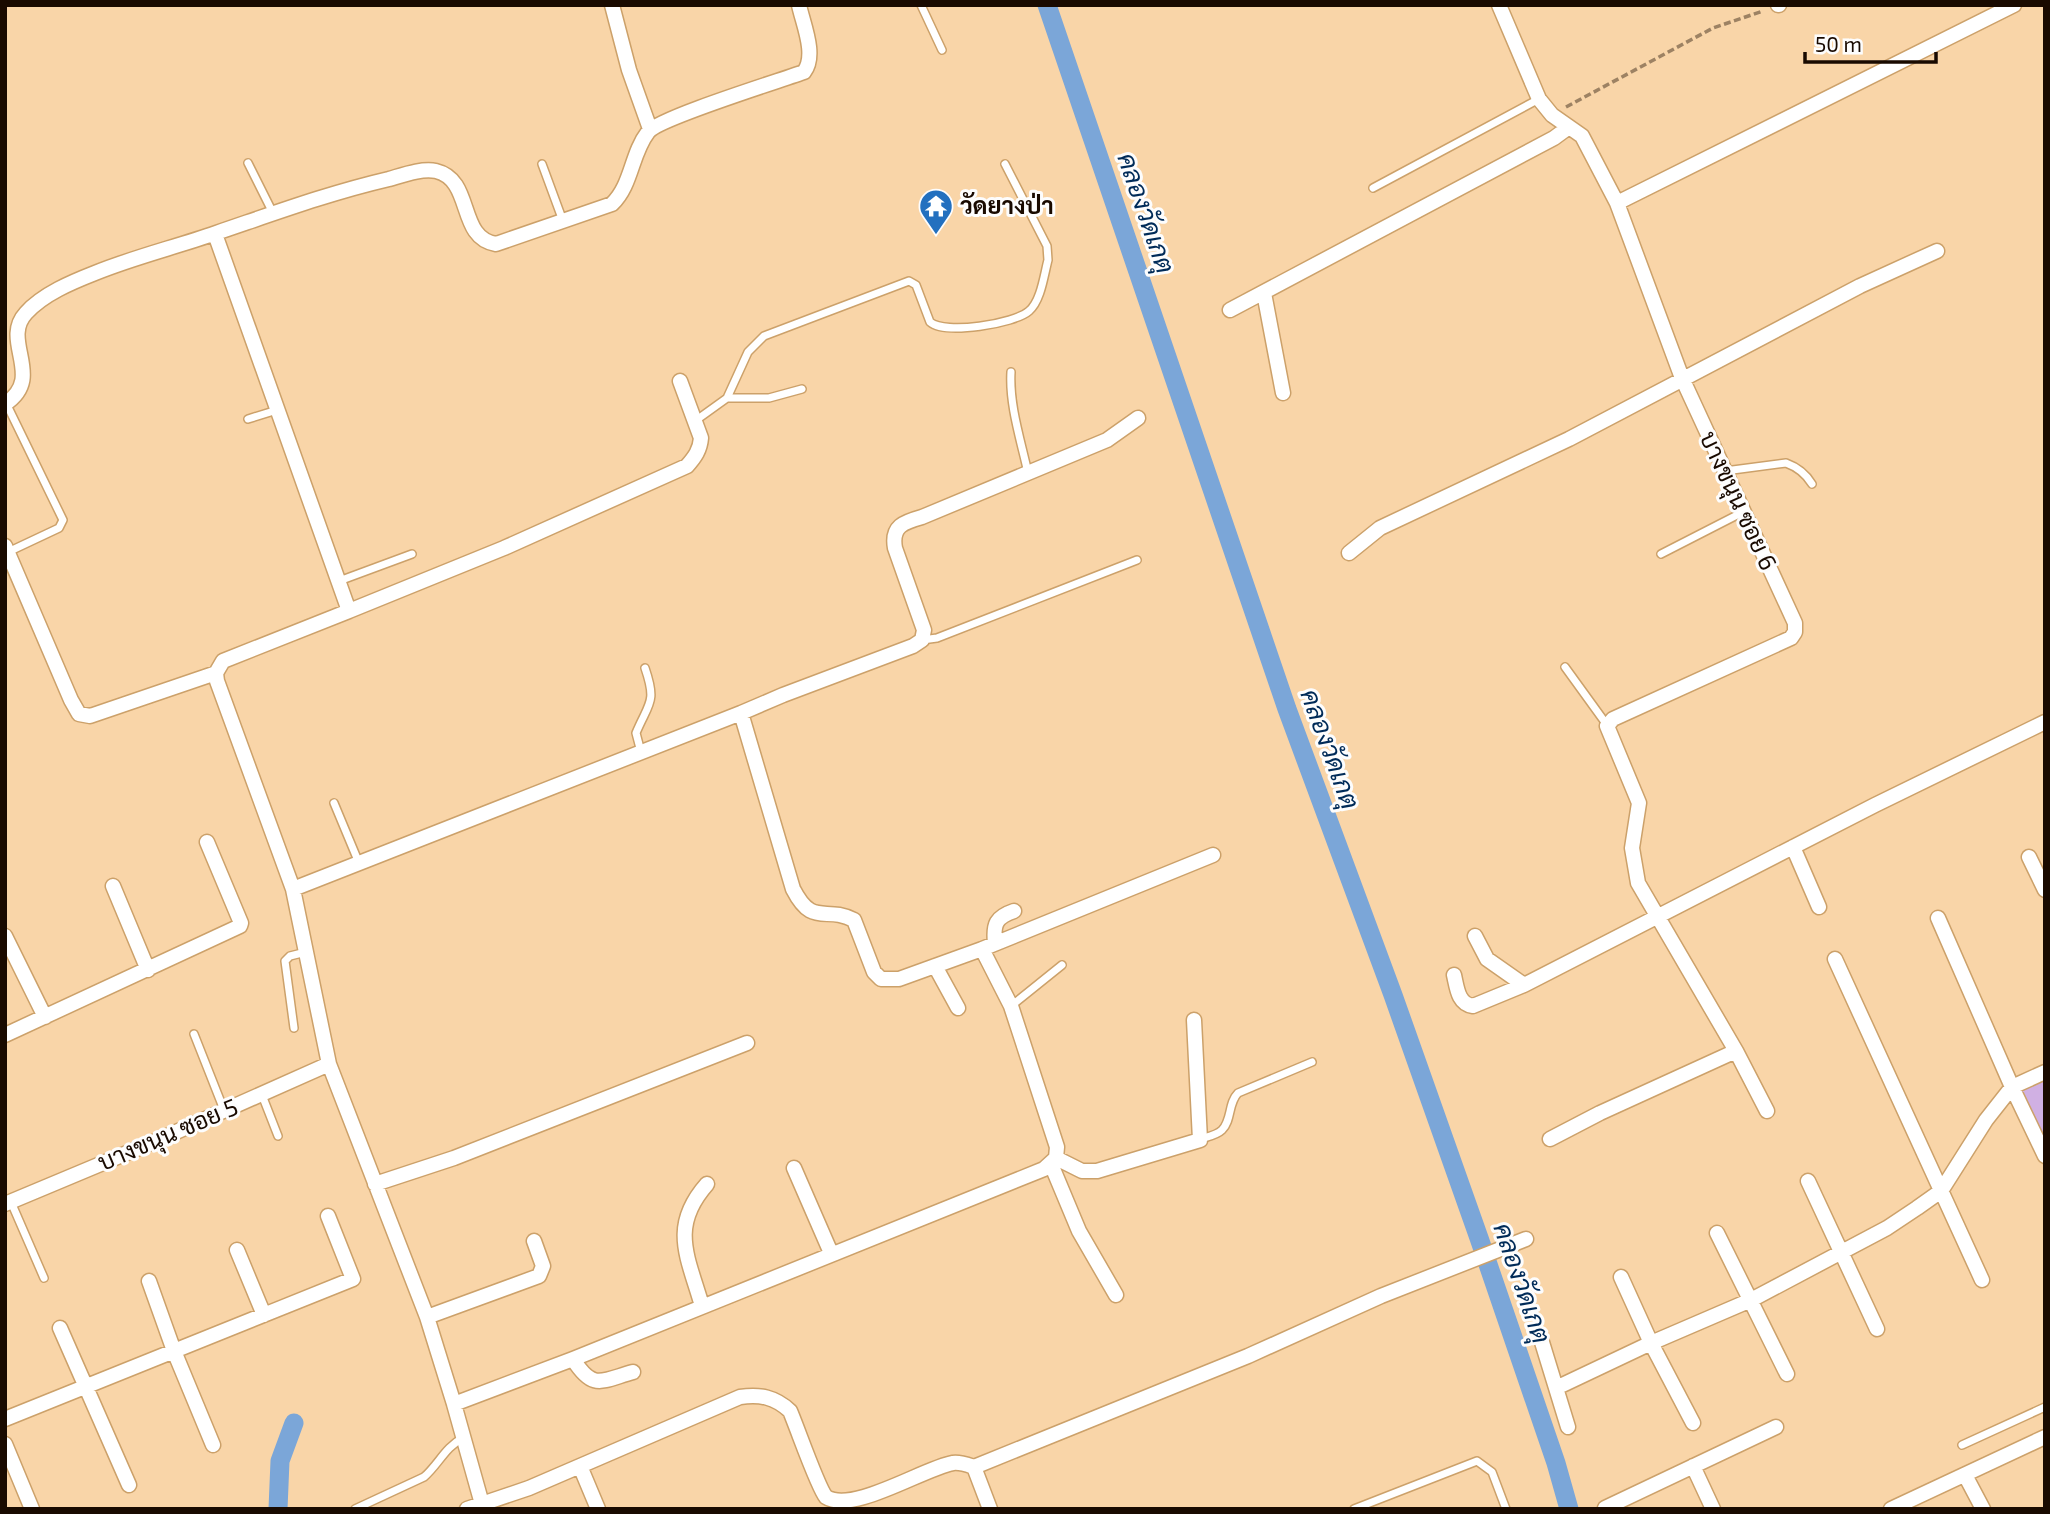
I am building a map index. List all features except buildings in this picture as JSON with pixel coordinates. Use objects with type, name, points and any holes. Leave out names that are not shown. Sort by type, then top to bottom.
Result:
[{"type":"street","points":[[612,5],[629,70],[650,129]]},
{"type":"street","points":[[6,404],[18,394],[23,384],[24,372],[18,339],[21,320],[42,299],[93,274],[331,193],[415,172],[434,170],[455,183],[474,231],[488,243],[496,244],[612,204],[624,189],[642,141],[650,129],[678,116],[804,72],[809,65],[810,53],[799,5]]},
{"type":"street","name":"บางขนุน ซอย 6","points":[[1499,5],[1539,99],[1552,115],[1582,136],[1617,203],[1683,381],[1795,623],[1795,632],[1790,638],[1613,719],[1607,726]]},
{"type":"street","points":[[1617,203],[2014,5]]},
{"type":"street","points":[[1230,310],[1543,144],[1569,127]]},
{"type":"street","points":[[215,234],[349,611]]},
{"type":"street","points":[[1349,553],[1380,528],[1569,439],[1860,286],[1937,251]]},
{"type":"street","points":[[1264,293],[1283,393]]},
{"type":"street","points":[[482,1504],[426,1317],[329,1064],[293,889],[216,673],[223,661],[505,548],[687,466],[701,447],[701,438],[680,381]]},
{"type":"street","points":[[293,889],[913,646],[922,640],[924,630],[895,548],[893,538],[897,528],[904,522],[922,517],[1107,440],[1138,418]]},
{"type":"street","points":[[7,549],[12,578],[77,712],[83,717],[216,673]]},
{"type":"street","points":[[741,713],[793,889],[801,905],[809,911],[847,916],[854,920],[874,972],[881,979],[899,979],[935,966],[1213,855]]},
{"type":"street","points":[[1454,975],[1461,1001],[1473,1006],[1524,985],[1590,953],[1658,915],[2045,722]]},
{"type":"street","points":[[1607,726],[1639,803],[1632,848],[1638,883],[1767,1111]]},
{"type":"street","points":[[5,1035],[240,926],[207,842]]},
{"type":"street","points":[[1793,847],[1819,907]]},
{"type":"street","points":[[2029,857],[2045,890]]},
{"type":"street","points":[[113,886],[148,970]]},
{"type":"street","points":[[454,1404],[573,1359],[1054,1161],[1058,1153],[1053,1135],[1011,1006],[988,946],[996,920],[1014,911]]},
{"type":"street","points":[[1938,918],[2045,1156]]},
{"type":"street","points":[[5,936],[45,1017]]},
{"type":"street","points":[[1475,936],[1486,959],[1524,985]]},
{"type":"street","points":[[1835,959],[1982,1280]]},
{"type":"street","points":[[935,966],[958,1008]]},
{"type":"street","points":[[1054,1161],[1082,1171],[1097,1171],[1200,1140],[1194,1020]]},
{"type":"street","points":[[375,1184],[454,1158],[747,1043]]},
{"type":"street","points":[[1550,1139],[1735,1051]]},
{"type":"street","name":"บางขนุน ซอย 5","points":[[8,1203],[329,1064]]},
{"type":"street","points":[[1556,1388],[1751,1300],[1887,1228],[1941,1191],[1986,1120],[2012,1087],[2045,1072]]},
{"type":"street","points":[[1054,1161],[1079,1231],[1116,1295]]},
{"type":"street","points":[[794,1168],[831,1253]]},
{"type":"street","points":[[1808,1181],[1877,1329]]},
{"type":"street","points":[[702,1306],[683,1236],[688,1212],[696,1196],[707,1184]]},
{"type":"street","points":[[5,1419],[353,1279],[328,1216]]},
{"type":"street","points":[[1717,1233],[1787,1374]]},
{"type":"street","points":[[467,1509],[519,1492],[740,1397],[752,1395],[780,1402],[790,1411],[824,1494],[837,1502],[854,1503],[953,1463],[974,1467],[1248,1356],[1335,1315],[1526,1239]]},
{"type":"street","points":[[426,1317],[538,1276],[543,1266],[534,1241]]},
{"type":"street","points":[[237,1250],[264,1315]]},
{"type":"street","points":[[1621,1277],[1651,1343],[1693,1423]]},
{"type":"street","points":[[149,1281],[174,1351],[213,1445]]},
{"type":"street","points":[[60,1328],[129,1485]]},
{"type":"street","points":[[1541,1339],[1568,1427]]},
{"type":"street","points":[[573,1359],[583,1376],[596,1381],[633,1371]]},
{"type":"street","points":[[1605,1508],[1776,1427]]},
{"type":"street","points":[[1891,1509],[2045,1437]]},
{"type":"street","points":[[5,1444],[32,1509]]},
{"type":"street","points":[[580,1466],[598,1509]]},
{"type":"street","points":[[1693,1466],[1713,1509]]},
{"type":"street","points":[[974,1467],[990,1509]]},
{"type":"street","points":[[1965,1475],[1983,1509]]},
{"type":"lane","points":[[921,5],[942,50]]},
{"type":"lane","points":[[1373,188],[1539,99]]},
{"type":"lane","points":[[248,163],[272,213]]},
{"type":"lane","points":[[541,164],[563,221]]},
{"type":"lane","points":[[695,421],[727,398],[748,352],[764,336],[909,281],[916,285],[930,322],[941,328],[966,328],[1019,317],[1030,310],[1039,292],[1048,260],[1047,246],[1005,164]]},
{"type":"lane","points":[[1011,372],[1010,381],[1019,435],[1028,474]]},
{"type":"lane","points":[[727,398],[769,398],[802,390]]},
{"type":"lane","points":[[6,404],[63,520],[59,528],[7,549]]},
{"type":"lane","points":[[248,419],[278,410]]},
{"type":"lane","points":[[1724,471],[1786,463],[1795,467],[1812,484]]},
{"type":"lane","points":[[1661,554],[1743,512]]},
{"type":"lane","points":[[339,582],[412,554]]},
{"type":"lane","points":[[922,640],[937,638],[1137,560]]},
{"type":"lane","points":[[1565,667],[1607,726]]},
{"type":"lane","points":[[642,752],[636,733],[649,710],[652,696],[645,668]]},
{"type":"lane","points":[[334,803],[359,863]]},
{"type":"lane","points":[[294,1028],[285,961],[290,956],[306,951]]},
{"type":"lane","points":[[1011,1006],[1062,965]]},
{"type":"lane","points":[[194,1034],[224,1111]]},
{"type":"lane","points":[[1200,1140],[1224,1128],[1233,1098],[1238,1093],[1312,1062]]},
{"type":"lane","points":[[261,1094],[278,1136]]},
{"type":"lane","points":[[8,1203],[44,1278]]},
{"type":"lane","points":[[1962,1445],[2045,1407]]},
{"type":"lane","points":[[355,1509],[424,1477],[449,1447],[463,1438]]},
{"type":"lane","points":[[1354,1509],[1476,1461],[1492,1472],[1506,1509]]},
{"type":"path","points":[[1552,115],[1713,28],[1779,5]]},
{"type":"shaded area","points":[[2045,1072],[2045,1156],[2012,1087]]},
{"type":"waterway","name":"คลองวัดเกตุ","points":[[1047,5],[1287,709],[1479,1238],[1556,1463],[1569,1509]]},
{"type":"waterway","points":[[278,1509],[280,1461],[294,1423]]},
{"type":"place","name":"วัดยางป่า","points":[[936,236]]}]
